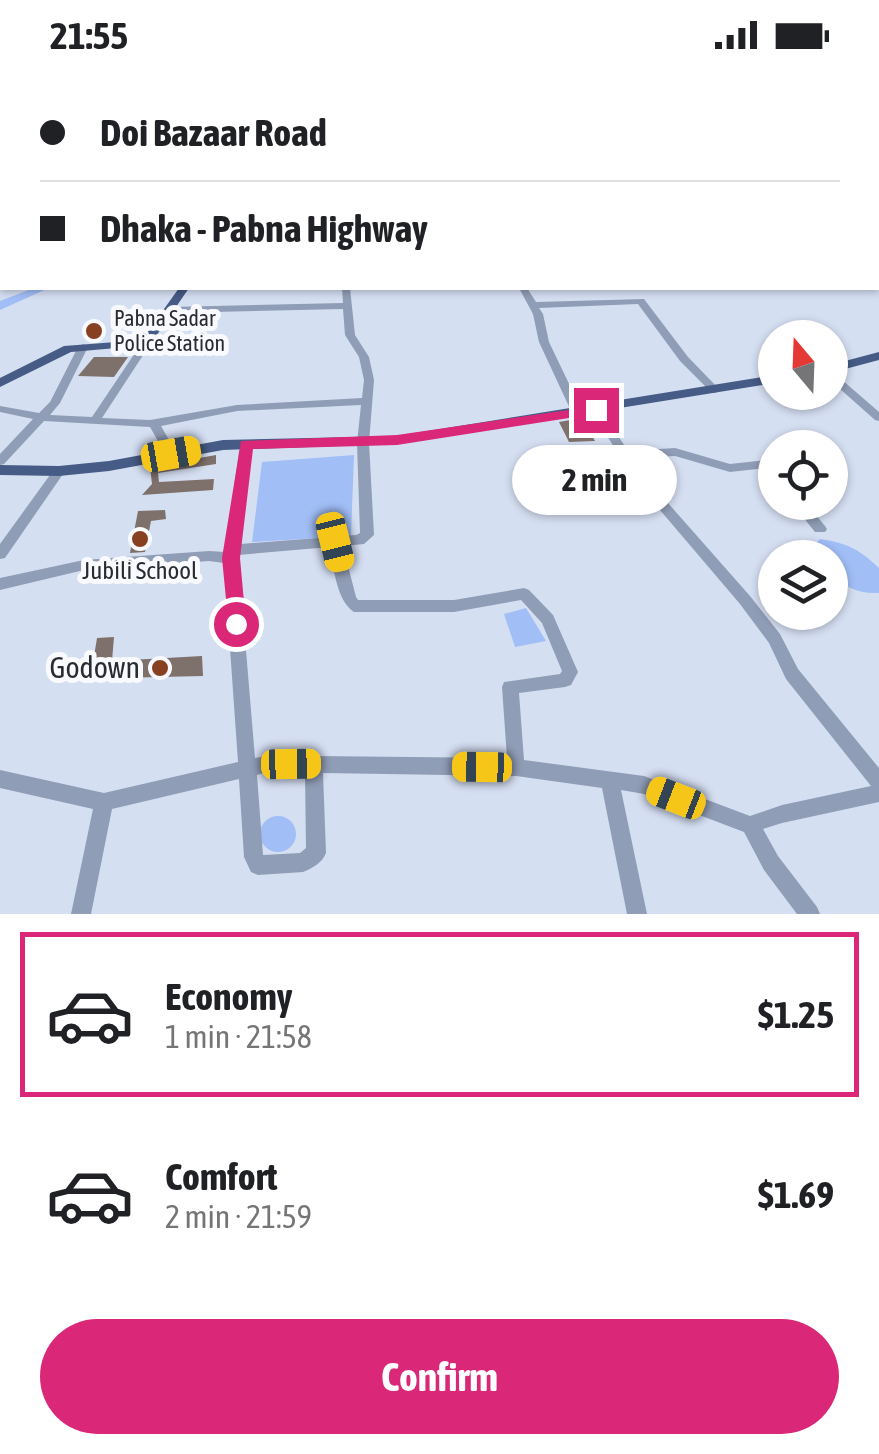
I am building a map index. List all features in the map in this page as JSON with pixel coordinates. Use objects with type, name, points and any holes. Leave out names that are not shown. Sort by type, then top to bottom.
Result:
[{"type":"main road","points":[[0,383],[53,353],[146,343],[183,290]]},
{"type":"main road","points":[[848,366],[879,356]]},
{"type":"main road","points":[[0,470],[60,471],[246,444],[362,443],[758,382]]},
{"type":"street","points":[[0,584],[84,565],[209,556],[232,559],[358,540],[367,535],[362,443],[368,401],[364,357],[350,335],[346,290]]},
{"type":"street","points":[[524,290],[534,305],[550,355],[576,411]]},
{"type":"street","points":[[534,305],[641,301],[684,359],[715,390]]},
{"type":"street","points":[[170,310],[347,306]]},
{"type":"street","points":[[94,422],[146,343]]},
{"type":"street","points":[[0,461],[44,418],[68,384],[82,347]]},
{"type":"street","points":[[848,389],[879,418]]},
{"type":"street","points":[[0,409],[44,418],[154,424],[189,414],[249,407],[368,401]]},
{"type":"street","points":[[596,410],[622,455],[765,626],[792,674],[879,782]]},
{"type":"street","points":[[154,424],[171,454]]},
{"type":"street","points":[[246,444],[232,559],[254,857],[258,865],[303,862],[316,853],[314,764]]},
{"type":"street","points":[[622,455],[675,452],[730,468],[758,466]]},
{"type":"street","points":[[0,554],[60,471]]},
{"type":"street","points":[[812,520],[820,529]]},
{"type":"street","points":[[335,542],[354,606],[454,606],[517,593],[529,596],[548,619],[570,672],[565,680],[510,687],[516,767]]},
{"type":"street","points":[[0,779],[104,802],[248,768],[314,764],[516,767],[644,785],[750,825],[771,864],[810,914]]},
{"type":"street","points":[[610,782],[637,914]]},
{"type":"street","points":[[750,825],[784,810],[879,793]]},
{"type":"street","points":[[81,914],[104,802]]},
{"type":"shaded area","points":[[0,290],[879,290],[879,914],[0,914]]},
{"type":"water","points":[[354,455],[351,536],[252,542],[262,462]]},
{"type":"water","points":[[848,547],[879,568],[879,593],[848,586]]},
{"type":"water","points":[[526,608],[546,641],[515,647],[504,614]]},
{"type":"water","points":[[278,816],[291,821],[296,834],[291,847],[278,852],[265,847],[260,834],[265,821]]},
{"type":"building","points":[[94,357],[128,357],[114,377],[78,376]]},
{"type":"building","points":[[582,418],[595,441],[569,442],[559,422]]},
{"type":"building","points":[[216,455],[216,464],[158,473],[159,482],[214,479],[213,490],[142,495],[152,484],[150,467]]},
{"type":"building","name":"Jubili School","points":[[165,510],[166,519],[151,521],[145,552],[130,553],[138,511]]},
{"type":"building","name":"Godown","points":[[114,637],[112,661],[202,656],[203,676],[116,678],[117,670],[91,675],[97,638]]},
{"type":"waterway","points":[[0,306],[38,290]]},
{"type":"place","name":"Pabna Sadar Police Station","points":[[94,331]]},
{"type":"place","name":"Jubili School","points":[[140,539]]},
{"type":"place","name":"Godown","points":[[160,668]]},
{"type":"route","points":[[236,624],[231,558],[246,444],[397,440],[596,410]]}]
